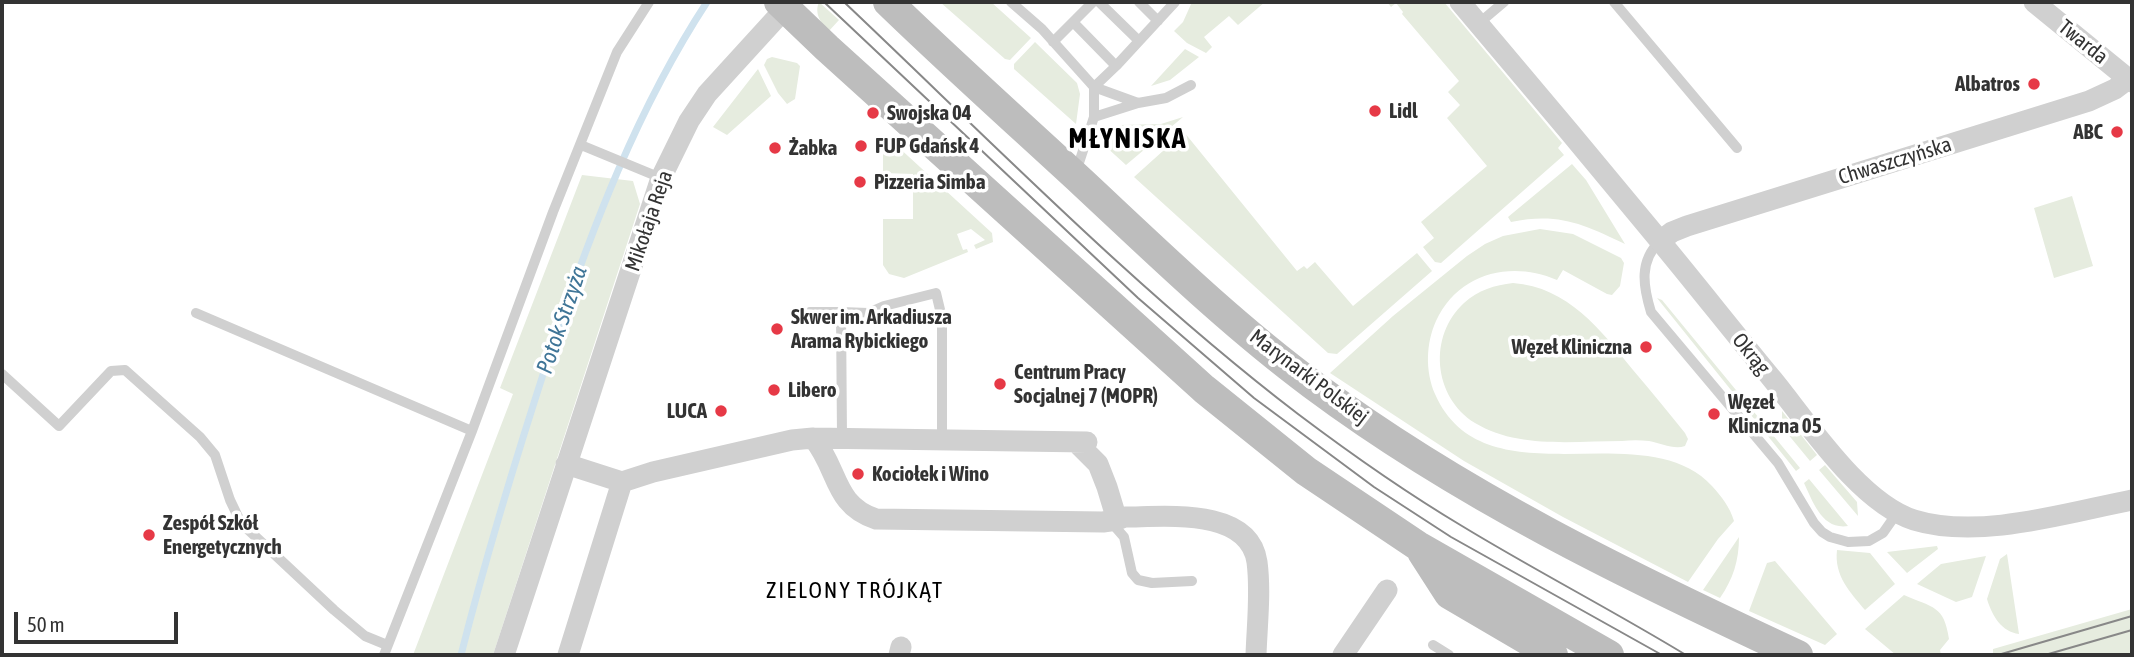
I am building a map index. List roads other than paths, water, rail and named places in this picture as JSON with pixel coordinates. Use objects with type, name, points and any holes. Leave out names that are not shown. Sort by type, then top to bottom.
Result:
[{"type":"main road","name":"Marynarki Polskiej","points":[[888,2],[1201,293],[1313,385],[1415,454],[1515,516],[1656,589],[1798,655]]},
{"type":"main road","points":[[785,4],[1204,389],[1306,471],[1418,545],[1609,655]]},
{"type":"main road","points":[[1418,545],[1449,594],[1553,655]]},
{"type":"street","name":"Okrąg","points":[[1460,2],[1851,475],[1876,499],[1914,520],[1943,526],[1975,527],[1996,526],[2132,500]]},
{"type":"street","name":"Twarda","points":[[2034,2],[2130,81]]},
{"type":"street","name":"Mikołaja Reja","points":[[504,655],[662,178],[689,121],[707,94],[785,4]]},
{"type":"street","name":"Chwaszczyńska","points":[[1660,241],[1686,226],[2089,100],[2130,81]]},
{"type":"street","points":[[566,464],[622,482],[792,440],[813,438],[1081,442],[1098,464],[1107,487],[1113,520]]},
{"type":"street","points":[[813,438],[823,450],[848,502],[862,515],[876,519],[1210,519],[1247,539],[1257,560],[1256,655]]},
{"type":"street","points":[[568,655],[622,482]]},
{"type":"street","points":[[1343,655],[1387,590]]},
{"type":"lane","points":[[2,374],[59,426],[111,371],[125,370],[215,454],[230,500],[241,523],[334,610],[386,650],[617,52],[649,2]]},
{"type":"lane","points":[[1010,2],[1053,42],[1094,87],[1138,103]]},
{"type":"lane","points":[[1053,42],[1093,2]]},
{"type":"lane","points":[[1099,2],[1139,41]]},
{"type":"lane","points":[[1139,2],[1158,21]]},
{"type":"lane","points":[[1075,176],[1094,117],[1094,87],[1175,2]]},
{"type":"lane","points":[[1478,24],[1504,2]]},
{"type":"lane","points":[[1614,2],[1737,148]]},
{"type":"lane","points":[[1073,22],[1116,66]]},
{"type":"lane","points":[[1094,117],[1138,103],[1166,98],[1191,85]]},
{"type":"lane","points":[[581,145],[662,178]]},
{"type":"lane","points":[[1660,241],[1649,251],[1645,268],[1645,292],[1651,312],[1778,463],[1814,523],[1830,537],[1848,542],[1869,541],[1883,533],[1897,513]]},
{"type":"lane","points":[[810,312],[868,313],[884,306],[936,293],[943,318],[942,439]]},
{"type":"lane","points":[[841,312],[842,437]]},
{"type":"lane","points":[[196,313],[471,431]]},
{"type":"lane","points":[[1113,520],[1124,537],[1132,573],[1138,580],[1152,583],[1192,581]]},
{"type":"lane","points":[[1433,645],[1449,655]]},
{"type":"waterway","name":"Potok Strzyża","points":[[461,655],[515,464],[583,259],[638,127],[659,84],[707,2]]},
{"type":"tram line","points":[[824,2],[1138,298],[1254,398],[1374,487],[1451,537],[1662,655]]},
{"type":"tram line","points":[[844,2],[1122,266],[1298,414],[1378,472],[1441,513],[1686,655]]},
{"type":"tram line","points":[[1998,655],[2132,616]]},
{"type":"tram line","points":[[2045,655],[2132,630]]},
{"type":"place","name":"Albatros","points":[[2034,84]]},
{"type":"place","name":"Lidl","points":[[1375,111]]},
{"type":"place","name":"Swojska 04","points":[[873,113]]},
{"type":"place","name":"ABC","points":[[2117,132]]},
{"type":"place","name":"FUP Gdańsk 4","points":[[861,146]]},
{"type":"place","name":"Żabka","points":[[775,148]]},
{"type":"place","name":"Pizzeria Simba","points":[[860,182]]},
{"type":"place","name":"Skwer im. Arkadiusza Arama Rybickiego","points":[[777,329]]},
{"type":"place","name":"Węzeł Kliniczna","points":[[1646,347]]},
{"type":"place","name":"Centrum Pracy Socjalnej 7 (MOPR)","points":[[1000,384]]},
{"type":"place","name":"Libero","points":[[774,390]]},
{"type":"place","name":"LUCA","points":[[721,411]]},
{"type":"place","name":"Węzeł Kliniczna 05","points":[[1714,414]]},
{"type":"place","name":"Kociołek i Wino","points":[[858,474]]},
{"type":"place","name":"Zespół Szkół Energetycznych","points":[[149,535]]},
{"type":"district","name":"MŁYNISKA","points":[[1128,139]]},
{"type":"district","name":"ZIELONY TRÓJKĄT","points":[[855,591]]}]
